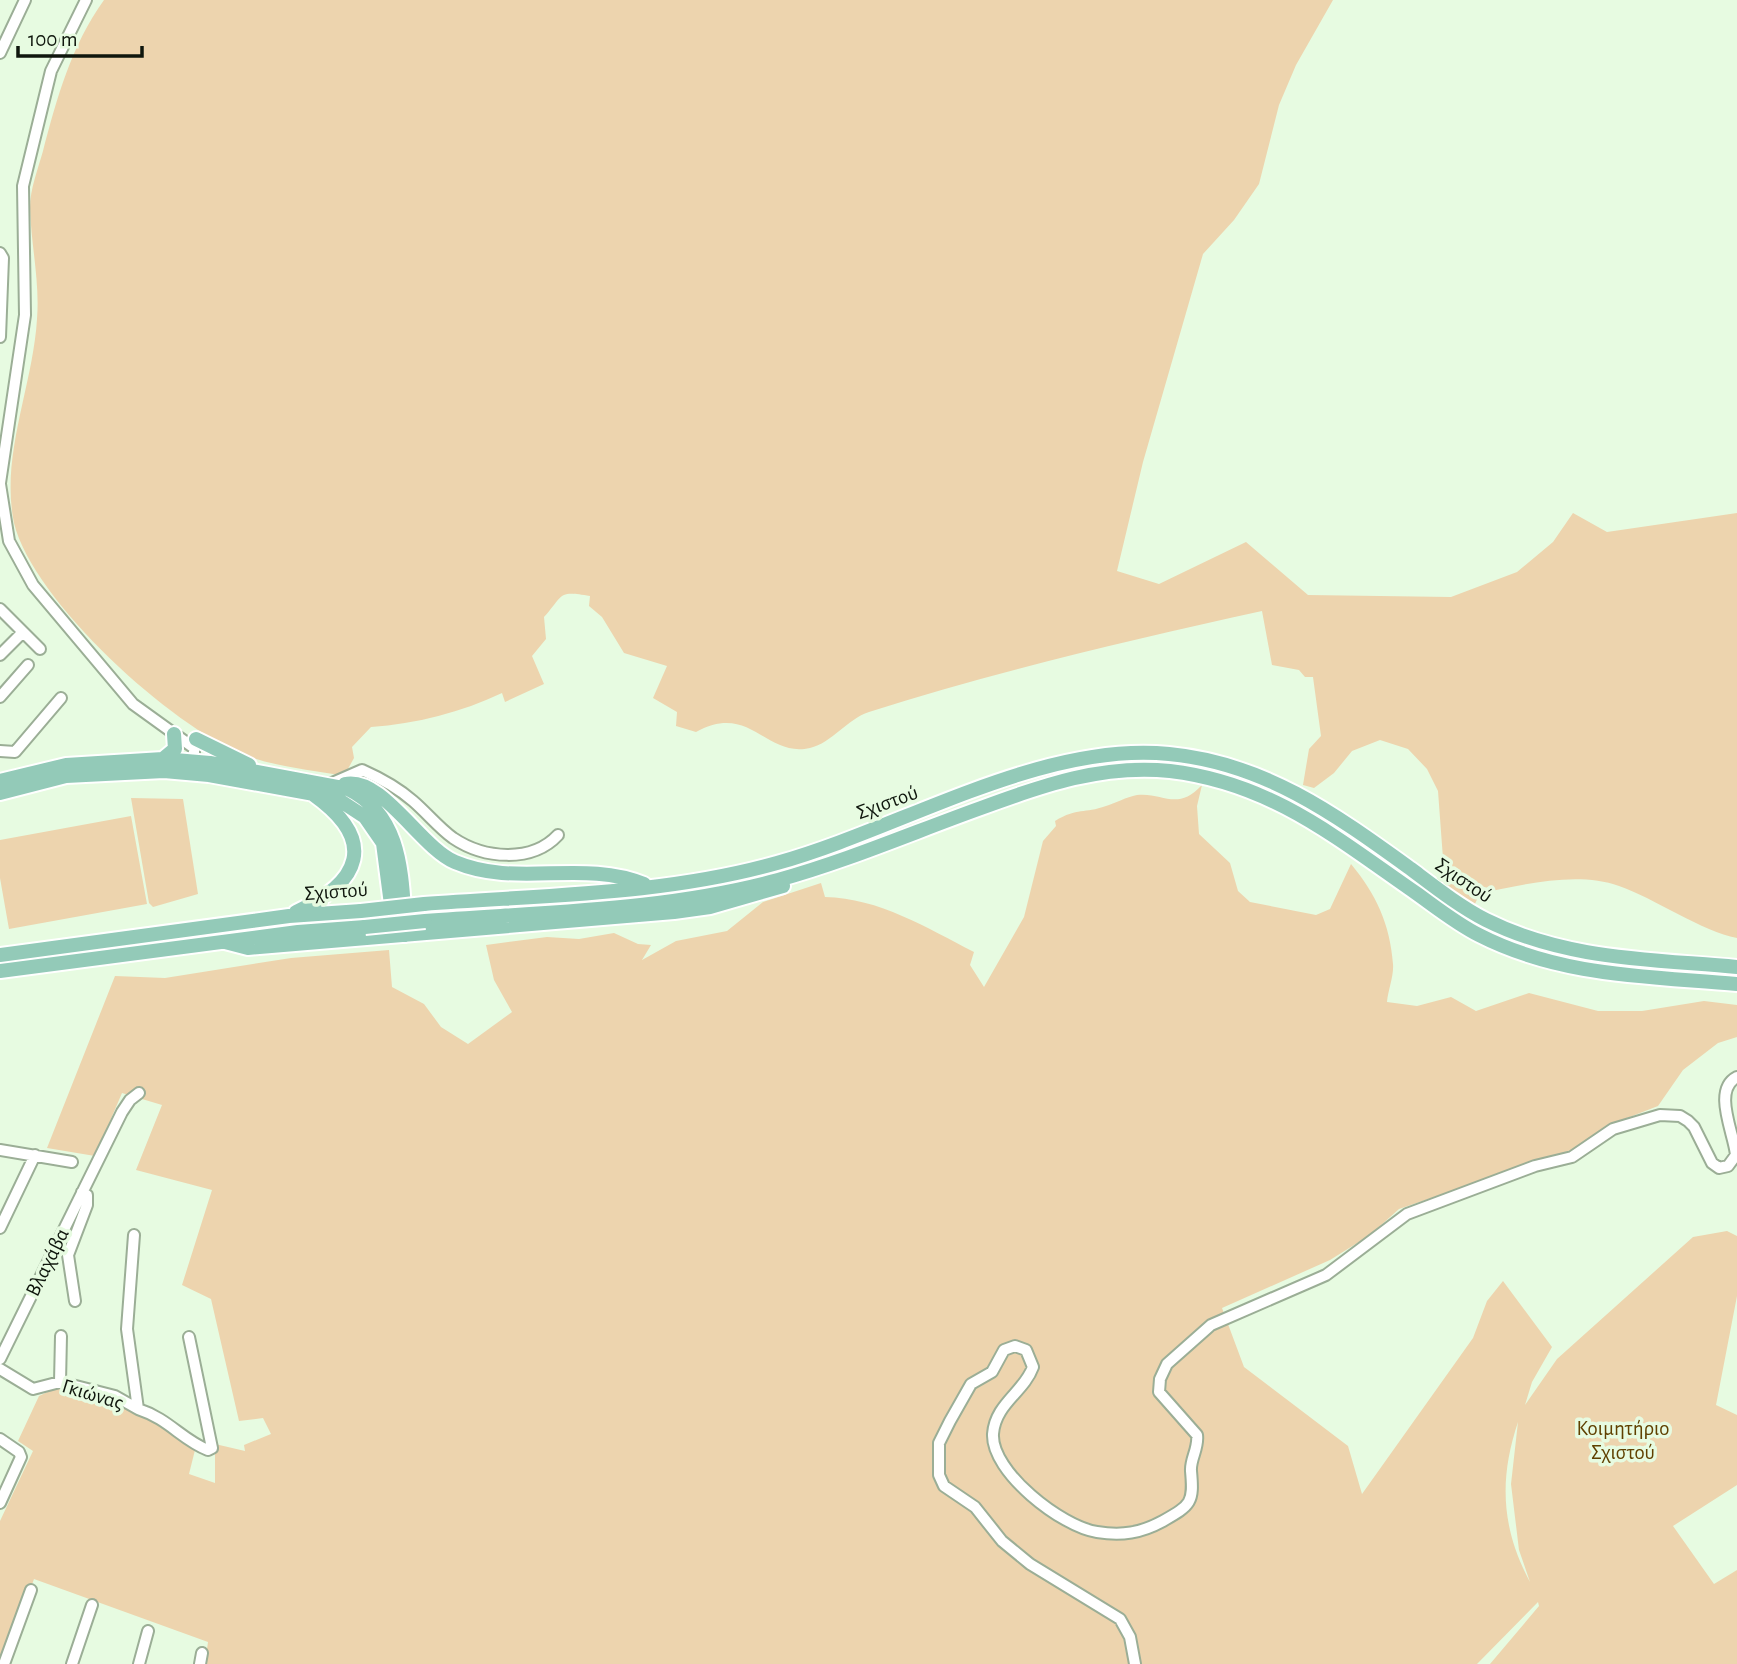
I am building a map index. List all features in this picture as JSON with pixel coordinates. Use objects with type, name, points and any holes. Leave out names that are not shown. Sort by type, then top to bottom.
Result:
[{"type":"main road","points":[[163,759],[174,749],[169,730]]},
{"type":"main road","points":[[196,739],[270,774]]},
{"type":"main road","name":"Σχιστού","points":[[0,955],[289,916],[649,886],[741,872],[805,855],[1046,766],[1111,754],[1169,754],[1256,773],[1292,790],[1349,825],[1469,910],[1522,937],[1596,956],[1737,967]]},
{"type":"main road","points":[[0,781],[60,766],[163,759],[210,763],[335,785],[355,783],[374,791],[432,850],[466,867],[510,876],[599,872],[649,886]]},
{"type":"main road","name":"Σχιστού","points":[[0,971],[365,927],[674,900],[744,888],[809,871],[1051,782],[1112,770],[1167,771],[1226,782],[1275,800],[1339,838],[1461,925],[1518,953],[1594,972],[1737,984]]},
{"type":"main road","points":[[0,793],[66,776],[164,771],[201,773],[310,792],[347,803],[376,829],[388,863],[401,936]]},
{"type":"main road","points":[[335,785],[367,801],[381,816],[395,841],[401,936]]},
{"type":"main road","points":[[289,916],[335,891],[351,866],[353,845],[346,826],[333,810],[310,792]]},
{"type":"main road","points":[[225,942],[248,948],[710,907],[768,893],[809,871]]},
{"type":"street","points":[[0,53],[25,0]]},
{"type":"street","points":[[86,0],[51,71],[23,186],[26,315],[0,484],[9,541],[33,585],[133,704],[194,748],[194,761]]},
{"type":"street","points":[[0,253],[3,299],[0,337]]},
{"type":"street","points":[[0,609],[40,649]]},
{"type":"street","points":[[0,655],[23,632]]},
{"type":"street","points":[[0,697],[28,665]]},
{"type":"street","points":[[0,751],[15,752],[61,698]]},
{"type":"street","points":[[169,730],[196,739],[210,751],[210,763]]},
{"type":"street","points":[[335,785],[362,770],[413,801],[465,846],[484,851],[525,855],[541,850],[558,835]]},
{"type":"street","points":[[1135,1664],[1130,1637],[1120,1619],[1030,1564],[1002,1541],[975,1507],[944,1486],[939,1475],[939,1443],[950,1421],[971,1384],[992,1372],[1004,1349],[1015,1346],[1026,1350],[1033,1367],[996,1418],[993,1443],[1001,1463],[1031,1494],[1083,1529],[1118,1534],[1143,1532],[1182,1510],[1191,1500],[1194,1483],[1191,1470],[1197,1435],[1163,1398],[1159,1386],[1167,1364],[1212,1325],[1326,1275],[1407,1214],[1535,1166],[1572,1157],[1602,1136],[1635,1120],[1660,1115],[1680,1116],[1694,1127],[1712,1163],[1719,1167],[1728,1166],[1736,1155],[1724,1095],[1727,1084],[1737,1077]]},
{"type":"street","name":"Βλαχάβα","points":[[0,1359],[126,1106],[139,1093]]},
{"type":"street","points":[[0,1150],[72,1162]]},
{"type":"street","points":[[0,1228],[35,1155]]},
{"type":"street","points":[[75,1301],[68,1255],[87,1205],[86,1195],[82,1192]]},
{"type":"street","name":"Γκιώνας","points":[[134,1235],[127,1329],[138,1409]]},
{"type":"street","points":[[60,1382],[61,1336]]},
{"type":"street","points":[[138,1409],[161,1417],[195,1444],[208,1450],[212,1448],[189,1337]]},
{"type":"street","name":"Γκιώνας","points":[[0,1369],[33,1389],[60,1382],[115,1396],[138,1409]]},
{"type":"street","points":[[0,1439],[19,1452],[20,1462],[0,1503]]},
{"type":"street","points":[[4,1664],[30,1590]]},
{"type":"street","points":[[72,1664],[92,1605]]},
{"type":"street","points":[[139,1664],[148,1631]]},
{"type":"green space","points":[[104,0],[1333,0],[1296,65],[1279,105],[1259,184],[1234,220],[1203,254],[1143,462],[1117,571],[1159,584],[1246,542],[1308,595],[1451,597],[1517,572],[1553,542],[1573,513],[1607,532],[1737,513],[1737,938],[1709,929],[1633,891],[1602,882],[1567,880],[1514,886],[1480,893],[1474,906],[1438,880],[1444,872],[1438,791],[1427,769],[1408,749],[1380,740],[1352,751],[1334,773],[1314,788],[1303,785],[1309,749],[1321,736],[1313,677],[1305,677],[1299,670],[1272,665],[1262,611],[1064,657],[918,697],[861,715],[818,745],[794,749],[781,746],[731,723],[715,724],[696,732],[676,726],[677,712],[653,698],[667,666],[624,653],[602,617],[589,606],[590,596],[566,594],[544,617],[546,639],[532,656],[544,684],[505,702],[502,693],[438,716],[371,727],[352,747],[354,758],[344,776],[269,763],[215,740],[145,690],[109,658],[76,623],[48,588],[26,554],[14,523],[11,472],[37,319],[31,194],[66,73],[92,18]]},
{"type":"green space","name":"Κοιμητήριο Σχιστού","points":[[1202,785],[1197,806],[1199,834],[1230,863],[1238,891],[1250,902],[1316,915],[1330,909],[1351,864],[1374,898],[1389,936],[1393,969],[1387,1002],[1417,1006],[1451,997],[1476,1011],[1529,993],[1598,1011],[1642,1011],[1704,1001],[1737,1005],[1737,1037],[1718,1043],[1683,1070],[1658,1106],[1622,1120],[1577,1148],[1399,1209],[1370,1235],[1330,1260],[1222,1308],[1244,1367],[1348,1446],[1362,1494],[1473,1338],[1487,1301],[1503,1281],[1552,1347],[1532,1382],[1525,1405],[1557,1359],[1693,1237],[1727,1231],[1737,1236],[1737,1296],[1716,1405],[1737,1415],[1737,1485],[1673,1526],[1714,1584],[1737,1570],[1737,1664],[1490,1664],[1539,1606],[1538,1602],[1477,1664],[205,1664],[208,1642],[34,1579],[4,1664],[0,1664],[0,1521],[33,1451],[18,1441],[39,1396],[60,1386],[102,1395],[180,1434],[195,1450],[189,1474],[215,1483],[215,1444],[245,1451],[244,1445],[271,1434],[263,1418],[239,1421],[211,1299],[182,1285],[212,1190],[136,1170],[162,1105],[122,1093],[95,1156],[47,1148],[115,976],[165,978],[291,958],[389,950],[392,987],[424,1004],[441,1027],[468,1044],[512,1012],[494,980],[486,945],[547,937],[579,939],[614,933],[638,944],[651,945],[642,960],[676,941],[727,931],[763,902],[821,883],[825,897],[864,903],[902,916],[974,952],[970,965],[984,987],[1024,917],[1043,841],[1056,826],[1055,821],[1075,812],[1098,808],[1137,795],[1177,799],[1193,793]],"holes":[[[1518,1422],[1511,1484],[1519,1550],[1530,1582],[1513,1542],[1506,1503],[1508,1463]]]},
{"type":"green space","points":[[131,798],[183,799],[198,894],[153,907],[149,903]]},
{"type":"green space","points":[[131,816],[147,904],[9,929],[0,878],[0,840]]}]
